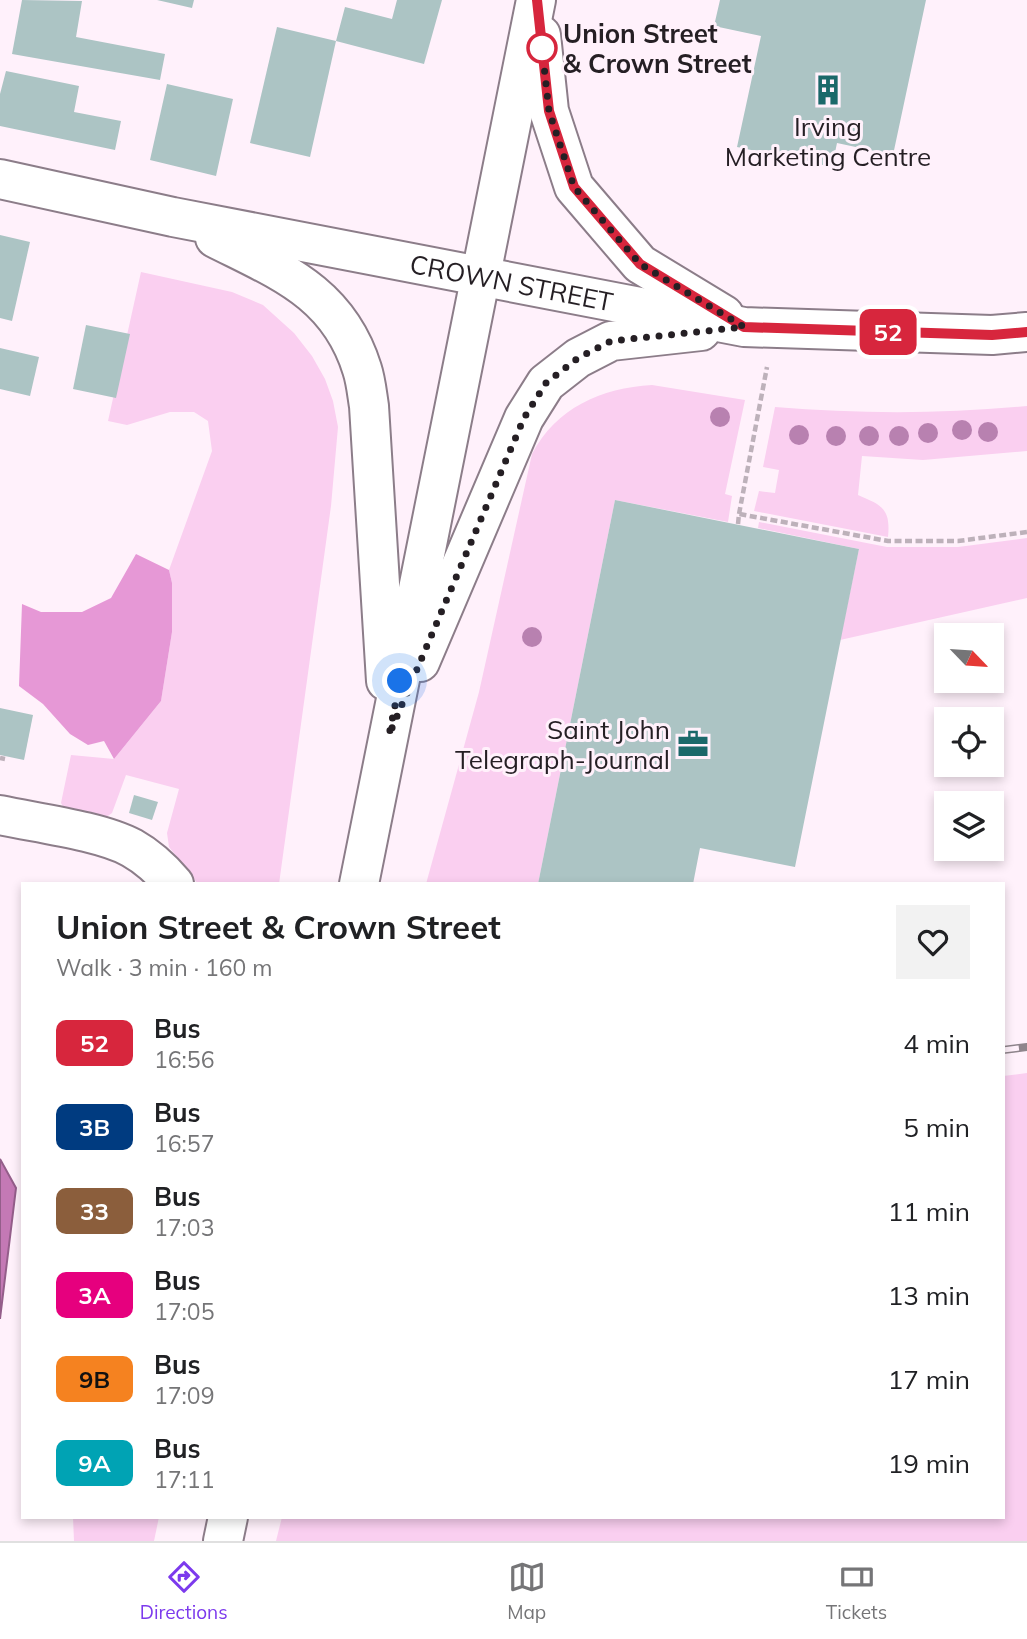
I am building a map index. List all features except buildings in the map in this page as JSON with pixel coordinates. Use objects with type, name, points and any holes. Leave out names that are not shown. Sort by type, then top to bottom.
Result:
[{"type":"main road","points":[[359,882],[537,0]]},
{"type":"main road","points":[[537,0],[549,111],[574,187],[640,264],[759,328]]},
{"type":"main road","name":"CROWN STREET","points":[[0,179],[480,277],[759,328],[992,335],[1027,332]]},
{"type":"main road","points":[[173,216],[296,279],[328,307],[345,331],[362,369],[369,406],[389,735]]},
{"type":"main road","points":[[389,735],[524,418],[546,383],[578,358],[611,341],[759,328]]},
{"type":"main road","points":[[0,815],[110,839],[132,848],[153,862],[172,882]]},
{"type":"main road","points":[[223,1541],[228,1519]]},
{"type":"path","points":[[737,524],[759,328]]},
{"type":"path","points":[[739,513],[888,541],[958,541],[1027,532]]},
{"type":"shaded area","points":[[141,272],[232,292],[263,305],[294,333],[325,379],[338,427],[331,506],[279,882],[196,882],[169,847],[167,833],[179,789],[126,775],[112,813],[105,818],[64,808],[61,803],[71,755],[114,759],[161,701],[172,632],[172,583],[169,570],[212,451],[208,421],[194,412],[170,412],[127,425],[108,421]]},
{"type":"shaded area","points":[[652,385],[745,400],[725,494],[732,496],[728,522],[615,500],[538,882],[427,882],[479,692],[532,454],[554,424],[582,403],[633,387]]},
{"type":"shaded area","points":[[1027,406],[1027,451],[923,460],[862,456],[858,495],[883,509],[888,520],[888,537],[754,511],[759,491],[775,493],[779,470],[763,467],[775,407],[901,412]]},
{"type":"shaded area","points":[[759,522],[887,547],[958,547],[1027,538],[1027,598],[840,640],[859,549],[758,528]]},
{"type":"shaded area","points":[[136,554],[169,570],[172,583],[172,632],[161,701],[114,759],[104,741],[88,745],[70,734],[43,704],[19,686],[22,604],[41,612],[82,612],[111,598]]},
{"type":"shaded area","points":[[1027,1073],[1027,1541],[276,1541],[282,1519],[1005,1519],[1005,1076]]},
{"type":"shaded area","points":[[0,1159],[16,1188],[0,1319]]},
{"type":"shaded area","points":[[73,1519],[159,1519],[154,1541],[74,1541]]},
{"type":"railway","points":[[1005,1050],[1027,1047]]},
{"type":"bus line","name":"52","points":[[537,0],[549,111],[574,187],[640,264],[744,327],[992,335],[1027,332]]},
{"type":"place","name":"Union Street & Crown Street","points":[[542,48]]},
{"type":"place","name":"Irving Marketing Centre","points":[[828,90]]},
{"type":"place","name":"Saint John Telegraph-Journal","points":[[693,744]]},
{"type":"route","points":[[400,681],[389,735],[524,418],[546,383],[578,358],[611,341],[744,327],[640,264],[574,187],[549,111],[542,48]]}]
